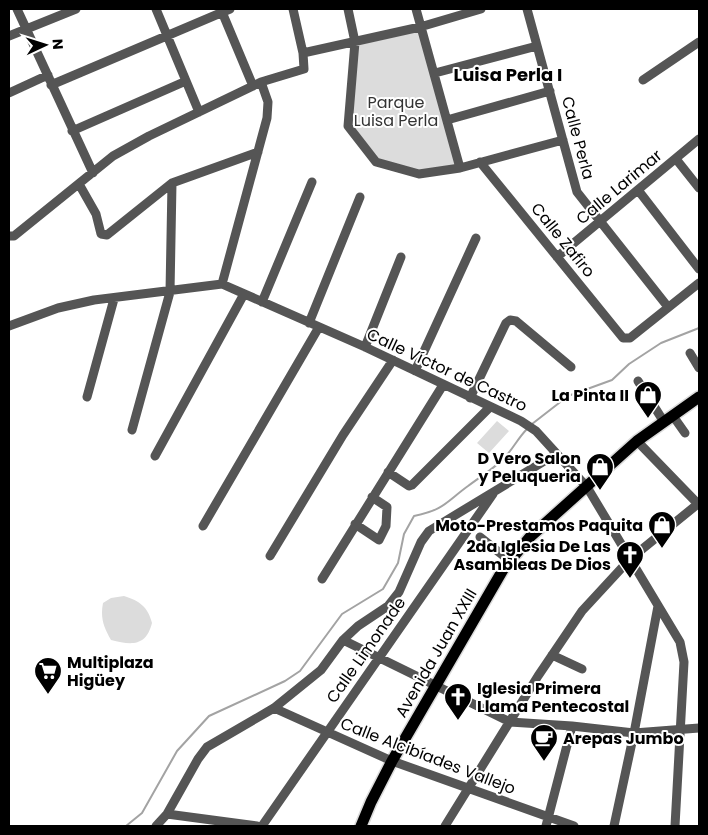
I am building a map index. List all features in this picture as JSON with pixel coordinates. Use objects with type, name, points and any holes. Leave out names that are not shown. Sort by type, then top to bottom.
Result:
[{"type":"main road","name":"Avenida Juan XXIII","points":[[362,826],[371,802],[392,761],[510,561],[530,536],[637,441],[699,397]]},
{"type":"street","points":[[16,9],[93,173]]},
{"type":"street","points":[[9,36],[76,9]]},
{"type":"street","points":[[156,9],[199,112]]},
{"type":"street","points":[[9,236],[14,236],[113,156],[257,84],[304,69],[303,53],[293,9]]},
{"type":"street","points":[[348,9],[355,42],[348,126],[376,162],[419,174],[460,168],[563,140]]},
{"type":"street","points":[[416,9],[460,168]]},
{"type":"street","points":[[303,53],[420,27],[481,9]]},
{"type":"street","name":"Calle Perla","points":[[527,9],[577,192],[668,307]]},
{"type":"street","points":[[9,326],[58,308],[222,284],[268,110],[268,102],[257,84],[226,10],[52,85]]},
{"type":"street","points":[[643,80],[699,42]]},
{"type":"street","points":[[435,73],[537,46]]},
{"type":"street","points":[[9,93],[48,75]]},
{"type":"street","points":[[72,130],[186,81]]},
{"type":"street","points":[[447,120],[550,91]]},
{"type":"street","name":"Calle Larimar","points":[[558,257],[699,140]]},
{"type":"street","points":[[80,184],[96,214],[101,234],[104,236],[172,183],[258,152]]},
{"type":"street","points":[[676,159],[699,188]]},
{"type":"street","name":"Calle Zafiro","points":[[480,162],[623,338],[630,338],[668,307]]},
{"type":"street","points":[[262,302],[312,182]]},
{"type":"street","points":[[132,430],[170,292],[172,183]]},
{"type":"street","points":[[638,190],[699,269]]},
{"type":"street","points":[[309,323],[360,197]]},
{"type":"street","points":[[415,372],[476,238]]},
{"type":"street","points":[[365,347],[400,257]]},
{"type":"street","points":[[668,307],[699,283]]},
{"type":"street","name":"Calle Víctor de Castro","points":[[222,284],[365,347],[521,421],[536,431],[587,487],[683,650],[682,731],[675,826]]},
{"type":"street","points":[[155,456],[244,294]]},
{"type":"street","points":[[87,397],[114,299]]},
{"type":"street","points":[[470,398],[506,323],[510,320],[516,321],[571,367]]},
{"type":"street","points":[[204,526],[319,327]]},
{"type":"street","points":[[690,353],[699,368]]},
{"type":"street","points":[[270,556],[343,435],[393,360]]},
{"type":"street","points":[[638,381],[669,419],[685,433]]},
{"type":"street","points":[[322,579],[443,385]]},
{"type":"street","points":[[388,472],[409,486],[412,485],[490,407]]},
{"type":"street","points":[[445,826],[552,655],[597,592],[630,559],[699,504],[637,441]]},
{"type":"street","points":[[156,826],[167,814],[198,759],[207,747],[274,708],[321,670],[343,640],[358,626],[388,606],[406,578],[421,542],[429,531],[556,454]]},
{"type":"street","name":"Calle Limonade","points":[[262,826],[496,490]]},
{"type":"street","points":[[355,524],[379,540],[386,526],[387,507],[372,497]]},
{"type":"street","points":[[480,537],[510,561]]},
{"type":"street","points":[[614,826],[658,606]]},
{"type":"street","points":[[343,640],[510,722],[634,733],[682,731],[699,728]]},
{"type":"street","points":[[552,655],[582,669]]},
{"type":"street","name":"Calle Alcibíades Vallejo","points":[[274,708],[392,761],[468,789],[547,822],[574,826]]},
{"type":"street","points":[[547,822],[572,726]]},
{"type":"street","points":[[167,814],[257,826]]},
{"type":"green space","name":"Parque Luisa Perla","points":[[420,27],[460,168],[419,174],[376,162],[348,126],[355,42]]},
{"type":"green space","points":[[497,421],[509,431],[489,453],[477,443]]},
{"type":"green space","points":[[124,596],[143,605],[152,623],[146,636],[137,642],[125,643],[111,640],[103,623],[103,603],[111,598]]},
{"type":"waterway","points":[[532,424],[568,396],[612,380],[629,364],[661,343],[699,328]]},
{"type":"waterway","points":[[126,826],[142,813],[177,751],[209,716],[285,681],[300,671],[342,614],[383,589],[398,563],[404,534],[414,516],[424,514],[444,505],[492,469],[508,454],[527,429]]},
{"type":"place","name":"La Pinta II","points":[[648,419]]},
{"type":"place","name":"D Vero Salon y Peluqueria","points":[[600,491]]},
{"type":"place","name":"Moto-Prestamos Paquita","points":[[662,549]]},
{"type":"place","name":"2da Iglesia De Las Asambleas De Dios","points":[[630,579]]},
{"type":"place","name":"Multiplaza Higüey","points":[[48,695]]},
{"type":"place","name":"Iglesia Primera Llama Pentecostal","points":[[458,721]]},
{"type":"place","name":"Arepas Jumbo","points":[[544,762]]},
{"type":"district","name":"Luisa Perla I","points":[[508,74]]}]
